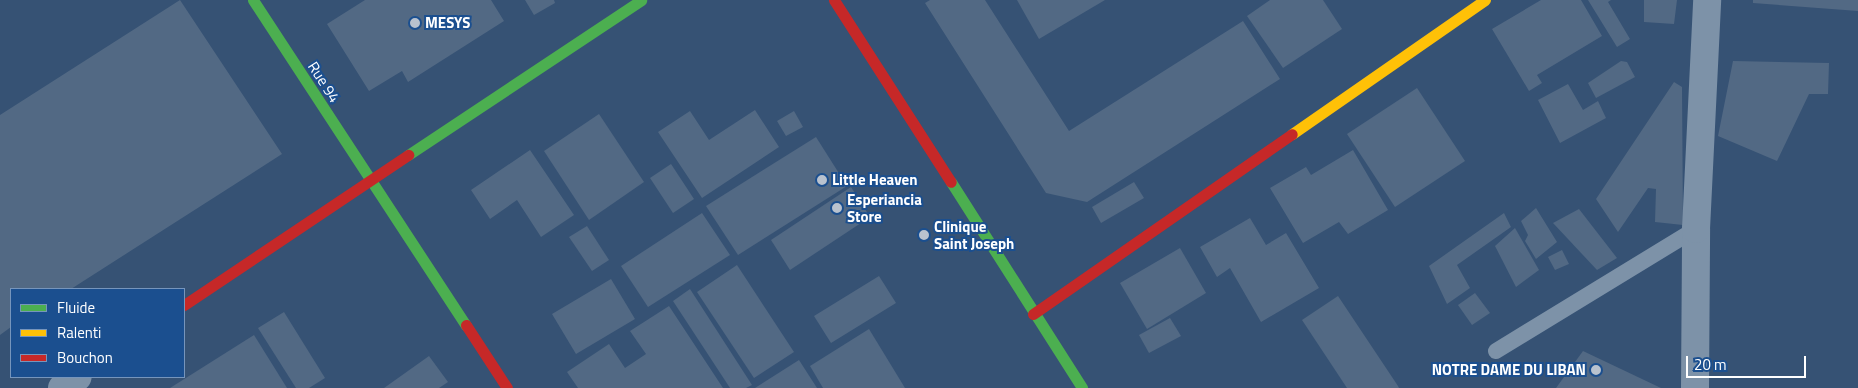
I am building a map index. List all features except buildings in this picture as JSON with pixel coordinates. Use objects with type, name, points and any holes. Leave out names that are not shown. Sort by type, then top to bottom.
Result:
[{"type":"street","name":"Rue 94","points":[[253,0],[507,388]]},
{"type":"street","points":[[185,305],[641,0]]},
{"type":"street","points":[[834,0],[1082,388]]},
{"type":"street","points":[[1033,314],[1485,0]]},
{"type":"street","points":[[1695,388],[1696,229],[1707,0]]},
{"type":"street","points":[[62,388],[77,378]]},
{"type":"lane","points":[[1496,351],[1696,229]]},
{"type":"traffic: fast","points":[[253,0],[466,325]]},
{"type":"traffic: fast","points":[[408,155],[641,0]]},
{"type":"traffic: fast","points":[[951,182],[1082,388]]},
{"type":"traffic: slow","points":[[1292,134],[1485,0]]},
{"type":"traffic: jam","points":[[834,0],[951,182]]},
{"type":"traffic: jam","points":[[1033,314],[1292,134]]},
{"type":"traffic: jam","points":[[185,304],[408,155]]},
{"type":"traffic: jam","points":[[466,325],[507,388]]},
{"type":"place","name":"MESYS","points":[[415,23]]},
{"type":"place","name":"Little Heaven","points":[[822,180]]},
{"type":"place","name":"Esperiancia Store","points":[[837,208]]},
{"type":"place","name":"Clinique Saint Joseph","points":[[924,235]]},
{"type":"place","name":"NOTRE DAME DU LIBAN","points":[[1596,370]]}]
